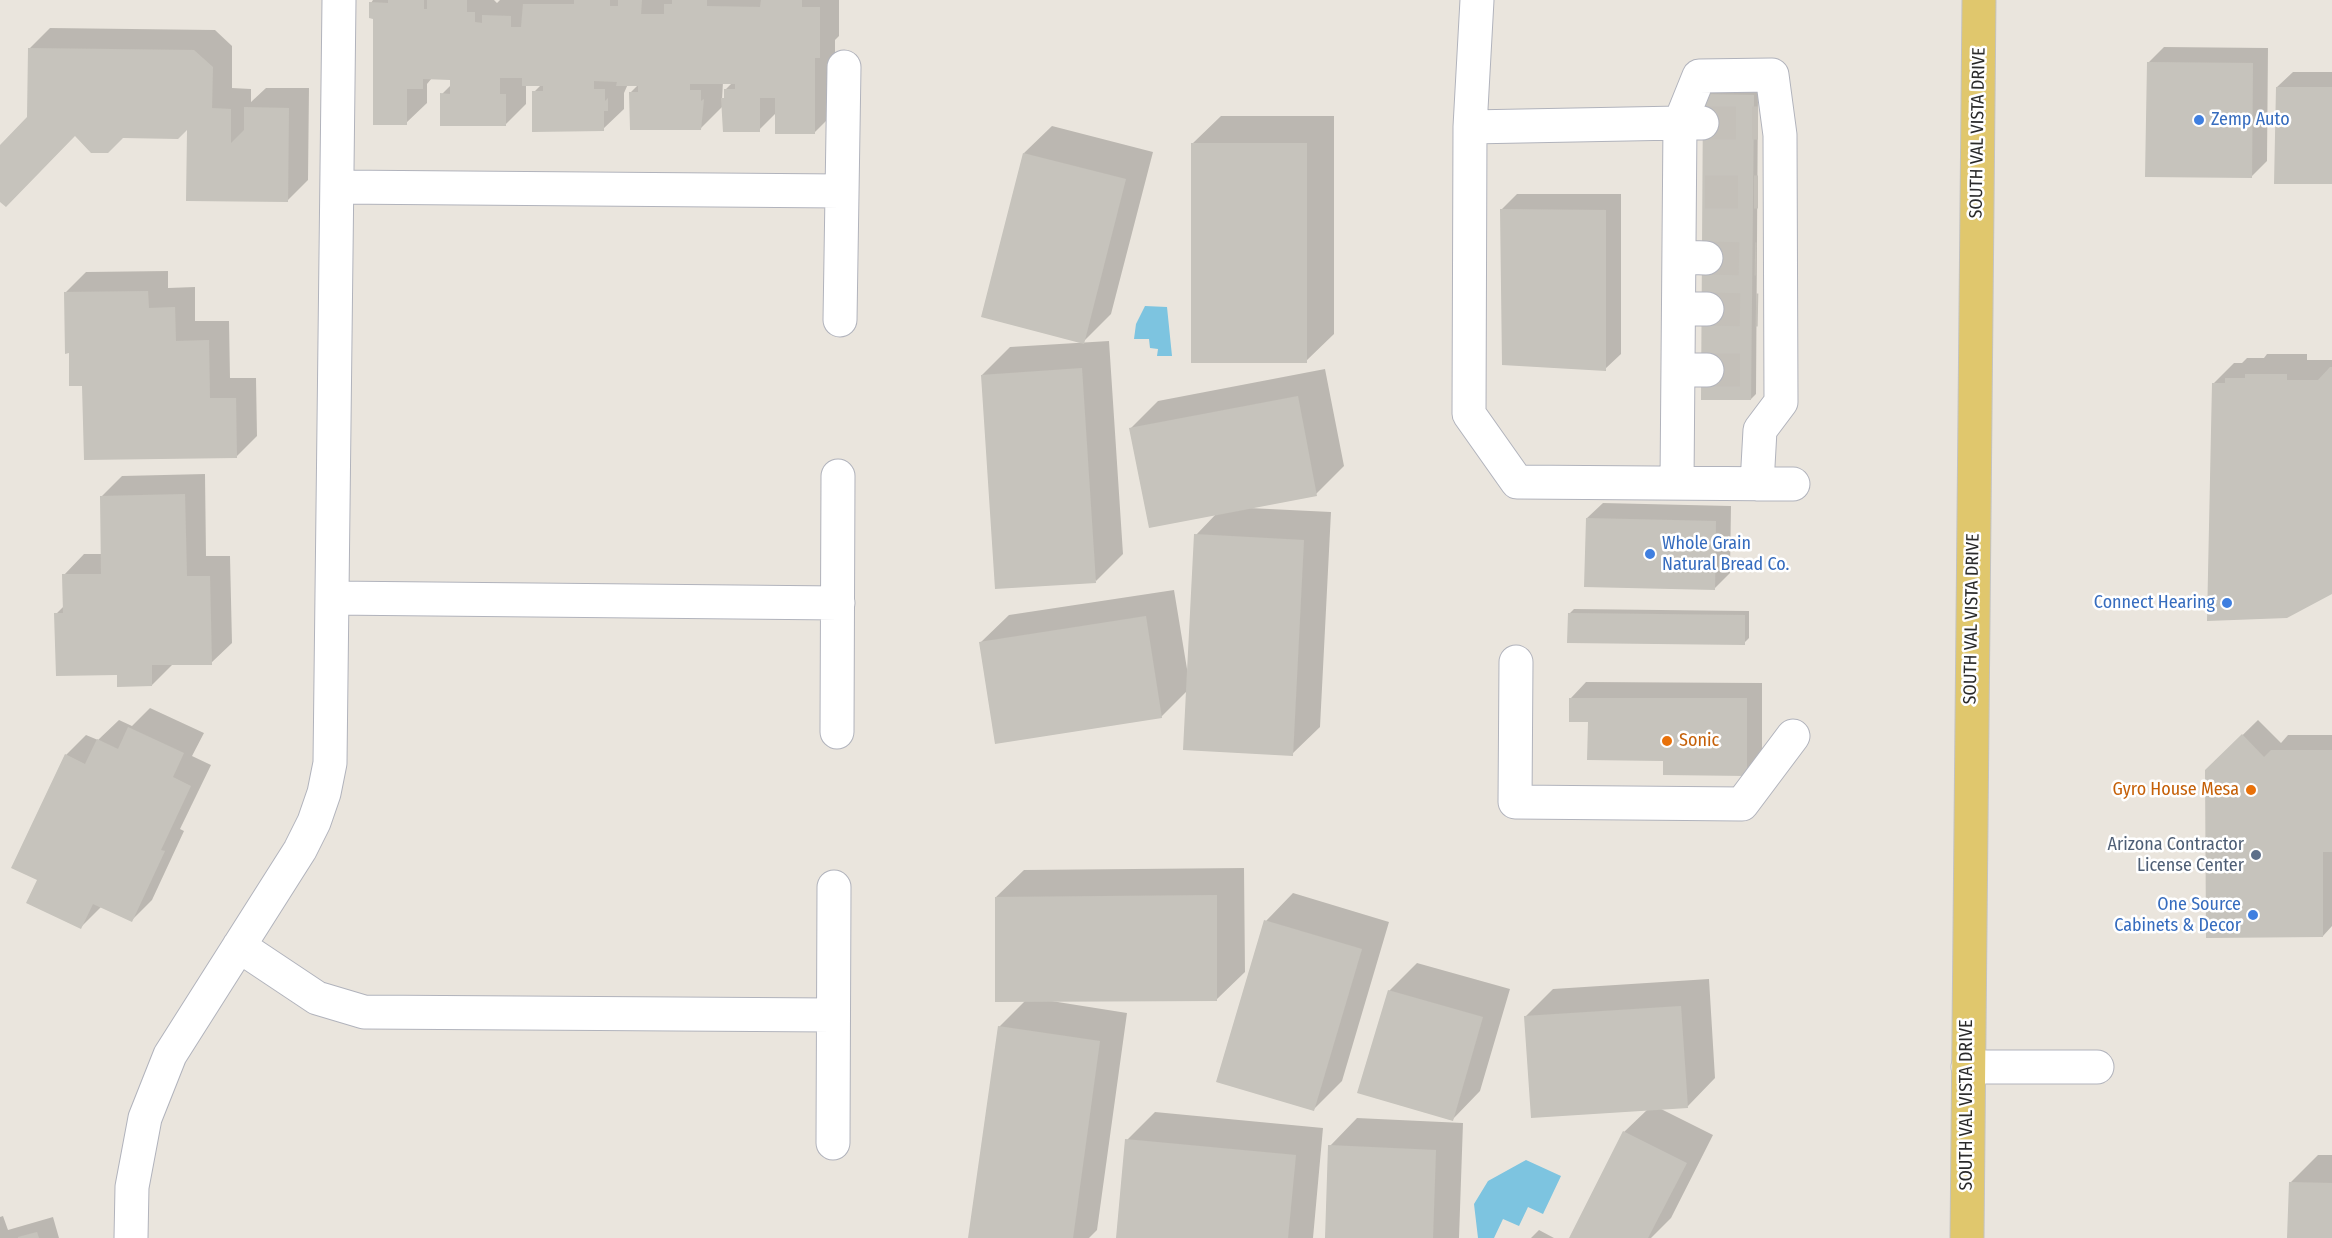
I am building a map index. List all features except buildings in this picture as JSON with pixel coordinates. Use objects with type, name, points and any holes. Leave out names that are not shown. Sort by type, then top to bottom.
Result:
[{"type":"main road","name":"SOUTH VAL VISTA DRIVE","points":[[1967,1238],[1979,0]]},
{"type":"lane","points":[[131,1238],[132,1187],[145,1118],[170,1055],[300,850],[315,822],[324,793],[331,732],[339,0]]},
{"type":"lane","points":[[1477,0],[1470,127],[1469,414],[1517,482],[1793,484]]},
{"type":"lane","points":[[840,320],[844,67]]},
{"type":"lane","points":[[1677,483],[1693,370],[1692,123],[1699,76],[1772,75],[1768,123],[1770,310],[1768,370],[1781,402],[1760,430],[1757,484]]},
{"type":"lane","points":[[1470,127],[1692,123]]},
{"type":"lane","points":[[337,187],[841,191]]},
{"type":"lane","points":[[837,732],[838,476]]},
{"type":"lane","points":[[332,598],[838,603]]},
{"type":"lane","points":[[1516,662],[1515,802],[1742,804],[1793,736]]},
{"type":"lane","points":[[832,1143],[834,887]]},
{"type":"lane","points":[[238,946],[316,998],[364,1012],[832,1015]]},
{"type":"lane","points":[[1968,1067],[2097,1067]]},
{"type":"water","points":[[1145,306],[1167,307],[1172,356],[1157,356],[1158,349],[1150,348],[1149,339],[1134,339],[1136,324]]},
{"type":"water","points":[[1526,1160],[1561,1176],[1543,1214],[1528,1207],[1519,1226],[1503,1219],[1494,1238],[1478,1238],[1474,1204],[1488,1181]]},
{"type":"tunnel","points":[[1703,123],[1758,123]]},
{"type":"tunnel","points":[[1705,192],[1758,192]]},
{"type":"tunnel","points":[[1706,258],[1756,259]]},
{"type":"tunnel","points":[[1707,309],[1758,310]]},
{"type":"tunnel","points":[[1707,370],[1755,370]]},
{"type":"place","name":"Zemp Auto","points":[[2199,120]]},
{"type":"place","name":"Whole Grain Natural Bread Co.","points":[[1650,554]]},
{"type":"place","name":"Connect Hearing","points":[[2227,603]]},
{"type":"place","name":"Sonic","points":[[1667,741]]},
{"type":"place","name":"Gyro House Mesa","points":[[2251,790]]},
{"type":"place","name":"Arizona Contractor License Center","points":[[2256,855]]},
{"type":"place","name":"One Source Cabinets & Decor","points":[[2253,915]]}]
